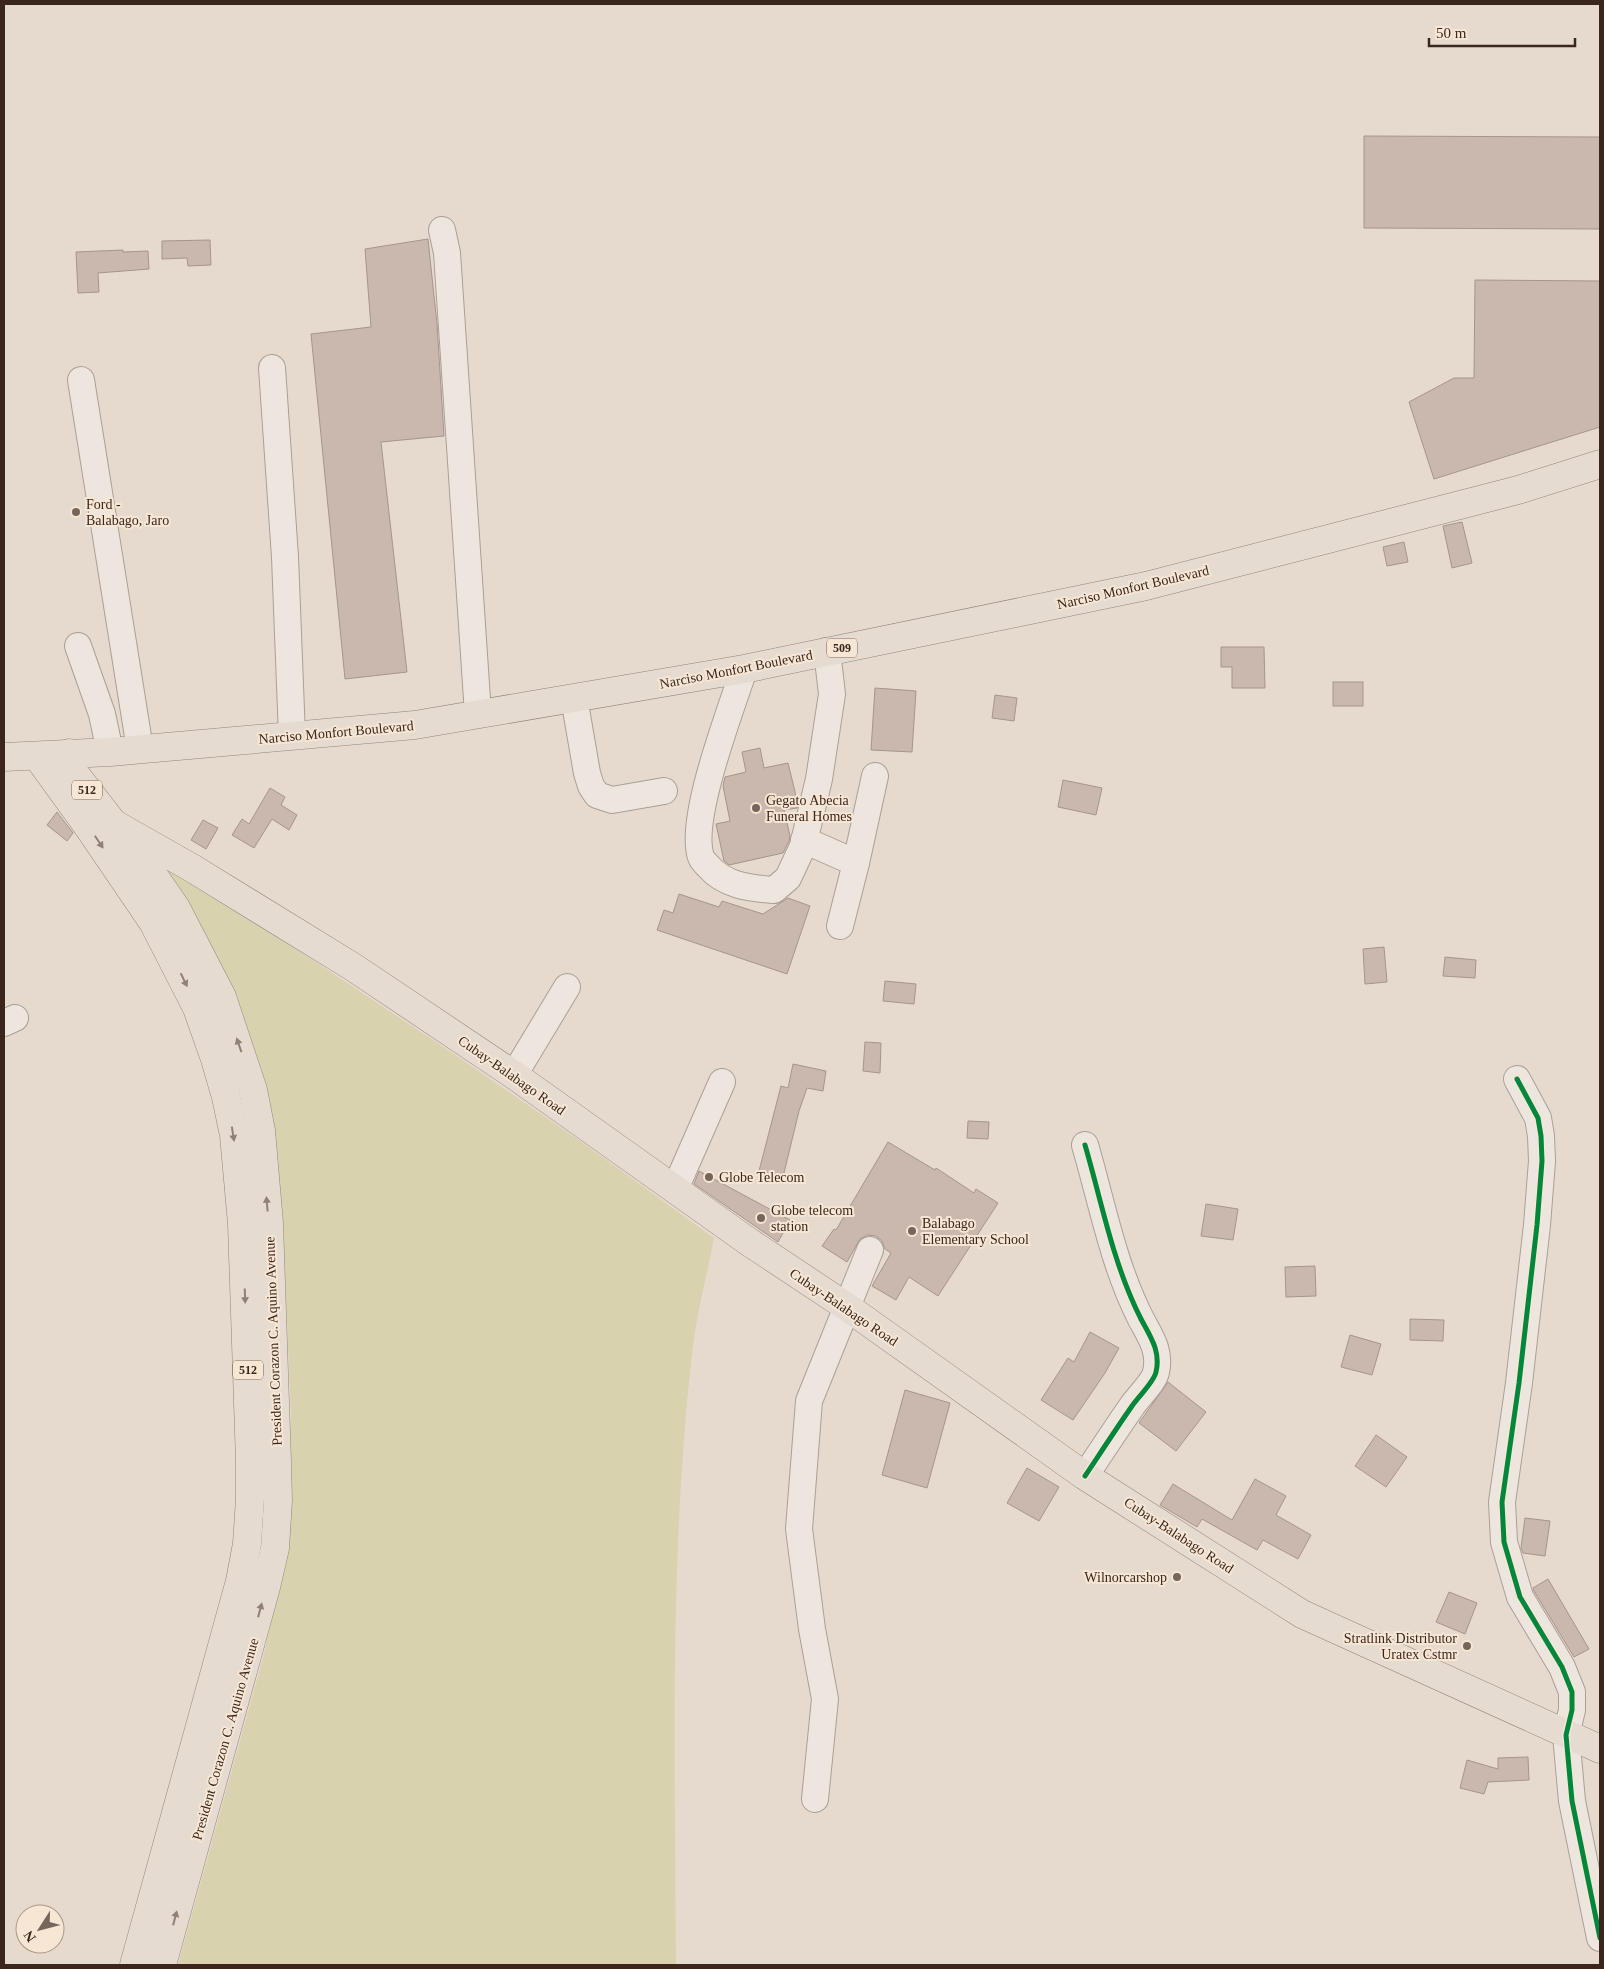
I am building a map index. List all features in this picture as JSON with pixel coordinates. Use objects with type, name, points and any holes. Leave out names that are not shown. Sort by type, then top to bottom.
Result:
[{"type":"main road","name":"Narciso Monfort Boulevard","points":[[4,757],[110,752],[415,725],[744,669],[1146,586],[1518,490],[1600,464]]},
{"type":"main road","name":"President Corazon C. Aquino Avenue","points":[[69,754],[71,767],[76,775],[148,868],[176,908],[222,997],[241,1051],[261,1131],[269,1223],[278,1500],[275,1548],[246,1663],[162,1965]]},
{"type":"main road","name":"President Corazon C. Aquino Avenue","points":[[37,756],[76,808],[152,922],[197,1008],[220,1078],[234,1135],[242,1224],[250,1462],[247,1544],[229,1620],[134,1965]]},
{"type":"main road","name":"Cubay-Balabago Road","points":[[111,822],[192,868],[353,967],[514,1075],[1086,1476],[1302,1614],[1600,1749]]},
{"type":"street","points":[[442,230],[447,253],[478,714]]},
{"type":"street","points":[[272,368],[285,557],[292,736]]},
{"type":"street","points":[[81,380],[140,749]]},
{"type":"street","points":[[78,646],[102,714],[110,752]]},
{"type":"street","points":[[744,669],[702,799],[699,835],[701,858],[725,881],[751,888],[774,890],[788,878],[804,840],[819,779],[832,694],[827,651]]},
{"type":"street","points":[[574,698],[591,786],[597,794],[612,800],[664,791]]},
{"type":"street","points":[[840,926],[875,776]]},
{"type":"street","points":[[804,840],[856,862]]},
{"type":"street","points":[[514,1075],[567,987]]},
{"type":"street","points":[[1517,1079],[1538,1118],[1542,1161],[1537,1225],[1519,1383],[1502,1502],[1504,1542],[1520,1597],[1562,1667],[1572,1692],[1572,1710],[1566,1735],[1572,1801],[1600,1938]]},
{"type":"street","points":[[675,1189],[722,1082]]},
{"type":"street","points":[[1085,1145],[1102,1200],[1110,1241],[1126,1286],[1140,1318],[1154,1343],[1158,1359],[1156,1374],[1086,1476]]},
{"type":"street","points":[[815,1798],[825,1699],[812,1629],[799,1529],[809,1402],[870,1250]]},
{"type":"shaded area","points":[[158,857],[448,1050],[580,1141],[714,1238],[694,1339],[680,1506],[675,1659],[676,1965],[178,1965],[264,1654],[286,1549],[291,1412],[283,1233],[267,1088],[233,987]]},
{"type":"building","points":[[1364,136],[1600,137],[1600,229],[1364,228]]},
{"type":"building","points":[[428,239],[437,324],[444,436],[381,442],[407,672],[345,679],[311,334],[371,327],[365,249]]},
{"type":"building","points":[[210,240],[211,265],[188,266],[187,258],[162,259],[162,241]]},
{"type":"building","points":[[123,250],[123,252],[148,251],[149,269],[98,273],[99,292],[78,293],[76,252]]},
{"type":"building","points":[[1475,280],[1600,281],[1600,427],[1434,479],[1409,402],[1454,378],[1474,378]]},
{"type":"building","points":[[1462,522],[1472,563],[1452,568],[1443,526]]},
{"type":"building","points":[[1404,542],[1408,562],[1387,566],[1383,547]]},
{"type":"building","points":[[1221,647],[1264,647],[1265,688],[1232,688],[1232,667],[1221,667]]},
{"type":"building","points":[[1333,682],[1363,682],[1363,706],[1333,706]]},
{"type":"building","points":[[875,688],[916,691],[912,752],[871,750]]},
{"type":"building","points":[[995,695],[1017,698],[1014,721],[992,718]]},
{"type":"building","points":[[760,748],[764,768],[788,763],[798,804],[797,808],[784,810],[790,836],[789,841],[783,853],[729,865],[724,861],[716,824],[730,821],[723,786],[725,777],[746,772],[742,752]]},
{"type":"building","points":[[1063,780],[1102,788],[1096,815],[1058,807]]},
{"type":"building","points":[[270,788],[285,797],[281,805],[297,815],[289,830],[272,819],[254,848],[232,835],[242,819],[249,824]]},
{"type":"building","points":[[57,812],[73,833],[67,841],[47,825]]},
{"type":"building","points":[[203,820],[218,828],[206,849],[191,840]]},
{"type":"building","points":[[679,894],[719,907],[722,901],[763,914],[788,898],[810,906],[787,974],[657,930],[664,910],[673,913]]},
{"type":"building","points":[[1384,947],[1387,982],[1365,984],[1363,949]]},
{"type":"building","points":[[1445,957],[1476,960],[1475,978],[1443,976]]},
{"type":"building","points":[[885,981],[916,984],[914,1004],[883,1001]]},
{"type":"building","points":[[865,1042],[881,1043],[880,1073],[863,1071]]},
{"type":"building","points":[[793,1064],[826,1071],[823,1091],[807,1088],[799,1111],[783,1177],[759,1171],[781,1086],[788,1088]]},
{"type":"building","points":[[968,1121],[989,1122],[988,1139],[967,1138]]},
{"type":"building","points":[[888,1142],[935,1170],[936,1168],[974,1193],[976,1189],[998,1203],[938,1296],[909,1277],[896,1300],[872,1286],[891,1253],[885,1249],[882,1241],[876,1236],[868,1235],[860,1239],[847,1262],[822,1246],[834,1229],[836,1230]]},
{"type":"building","points":[[699,1171],[790,1220],[778,1242],[694,1184]]},
{"type":"building","points":[[1206,1204],[1238,1209],[1233,1240],[1201,1236]]},
{"type":"building","points":[[1315,1266],[1316,1296],[1286,1297],[1285,1267]]},
{"type":"building","points":[[1410,1319],[1444,1320],[1443,1341],[1410,1340]]},
{"type":"building","points":[[1090,1332],[1119,1348],[1105,1373],[1073,1420],[1041,1400],[1068,1358],[1074,1362]]},
{"type":"building","points":[[1350,1335],[1381,1344],[1372,1375],[1341,1367]]},
{"type":"building","points":[[1168,1382],[1206,1412],[1176,1451],[1139,1423]]},
{"type":"building","points":[[905,1390],[950,1403],[927,1488],[882,1475]]},
{"type":"building","points":[[1376,1435],[1407,1457],[1386,1487],[1355,1466]]},
{"type":"building","points":[[1027,1468],[1059,1487],[1039,1521],[1007,1503]]},
{"type":"building","points":[[1255,1479],[1286,1496],[1276,1515],[1311,1535],[1298,1559],[1263,1540],[1257,1550],[1202,1519],[1197,1527],[1160,1505],[1173,1484],[1232,1520]]},
{"type":"building","points":[[1525,1518],[1550,1521],[1545,1556],[1523,1553],[1521,1548]]},
{"type":"building","points":[[1548,1579],[1589,1649],[1574,1657],[1533,1588]]},
{"type":"building","points":[[1449,1592],[1477,1603],[1465,1634],[1436,1622]]},
{"type":"building","points":[[1528,1757],[1529,1780],[1488,1782],[1484,1794],[1460,1788],[1467,1760],[1498,1769],[1498,1758]]},
{"type":"cycle path","points":[[1517,1079],[1538,1118],[1542,1161],[1537,1225],[1519,1383],[1502,1502],[1504,1542],[1520,1597],[1562,1667],[1572,1692],[1572,1710],[1566,1735],[1572,1801],[1600,1938]]},
{"type":"cycle path","points":[[1085,1145],[1115,1255],[1131,1298],[1154,1344],[1157,1357],[1155,1376],[1132,1406],[1085,1476]]},
{"type":"place","name":"Ford - Balabago, Jaro","points":[[76,512]]},
{"type":"place","name":"Gegato Abecia Funeral Homes","points":[[756,808]]},
{"type":"place","name":"Globe Telecom","points":[[709,1177]]},
{"type":"place","name":"Globe telecom station","points":[[761,1218]]},
{"type":"place","name":"Balabago Elementary School","points":[[912,1231]]},
{"type":"place","name":"Wilnorcarshop","points":[[1177,1577]]},
{"type":"place","name":"Stratlink Distributor Uratex Cstmr","points":[[1467,1646]]}]
